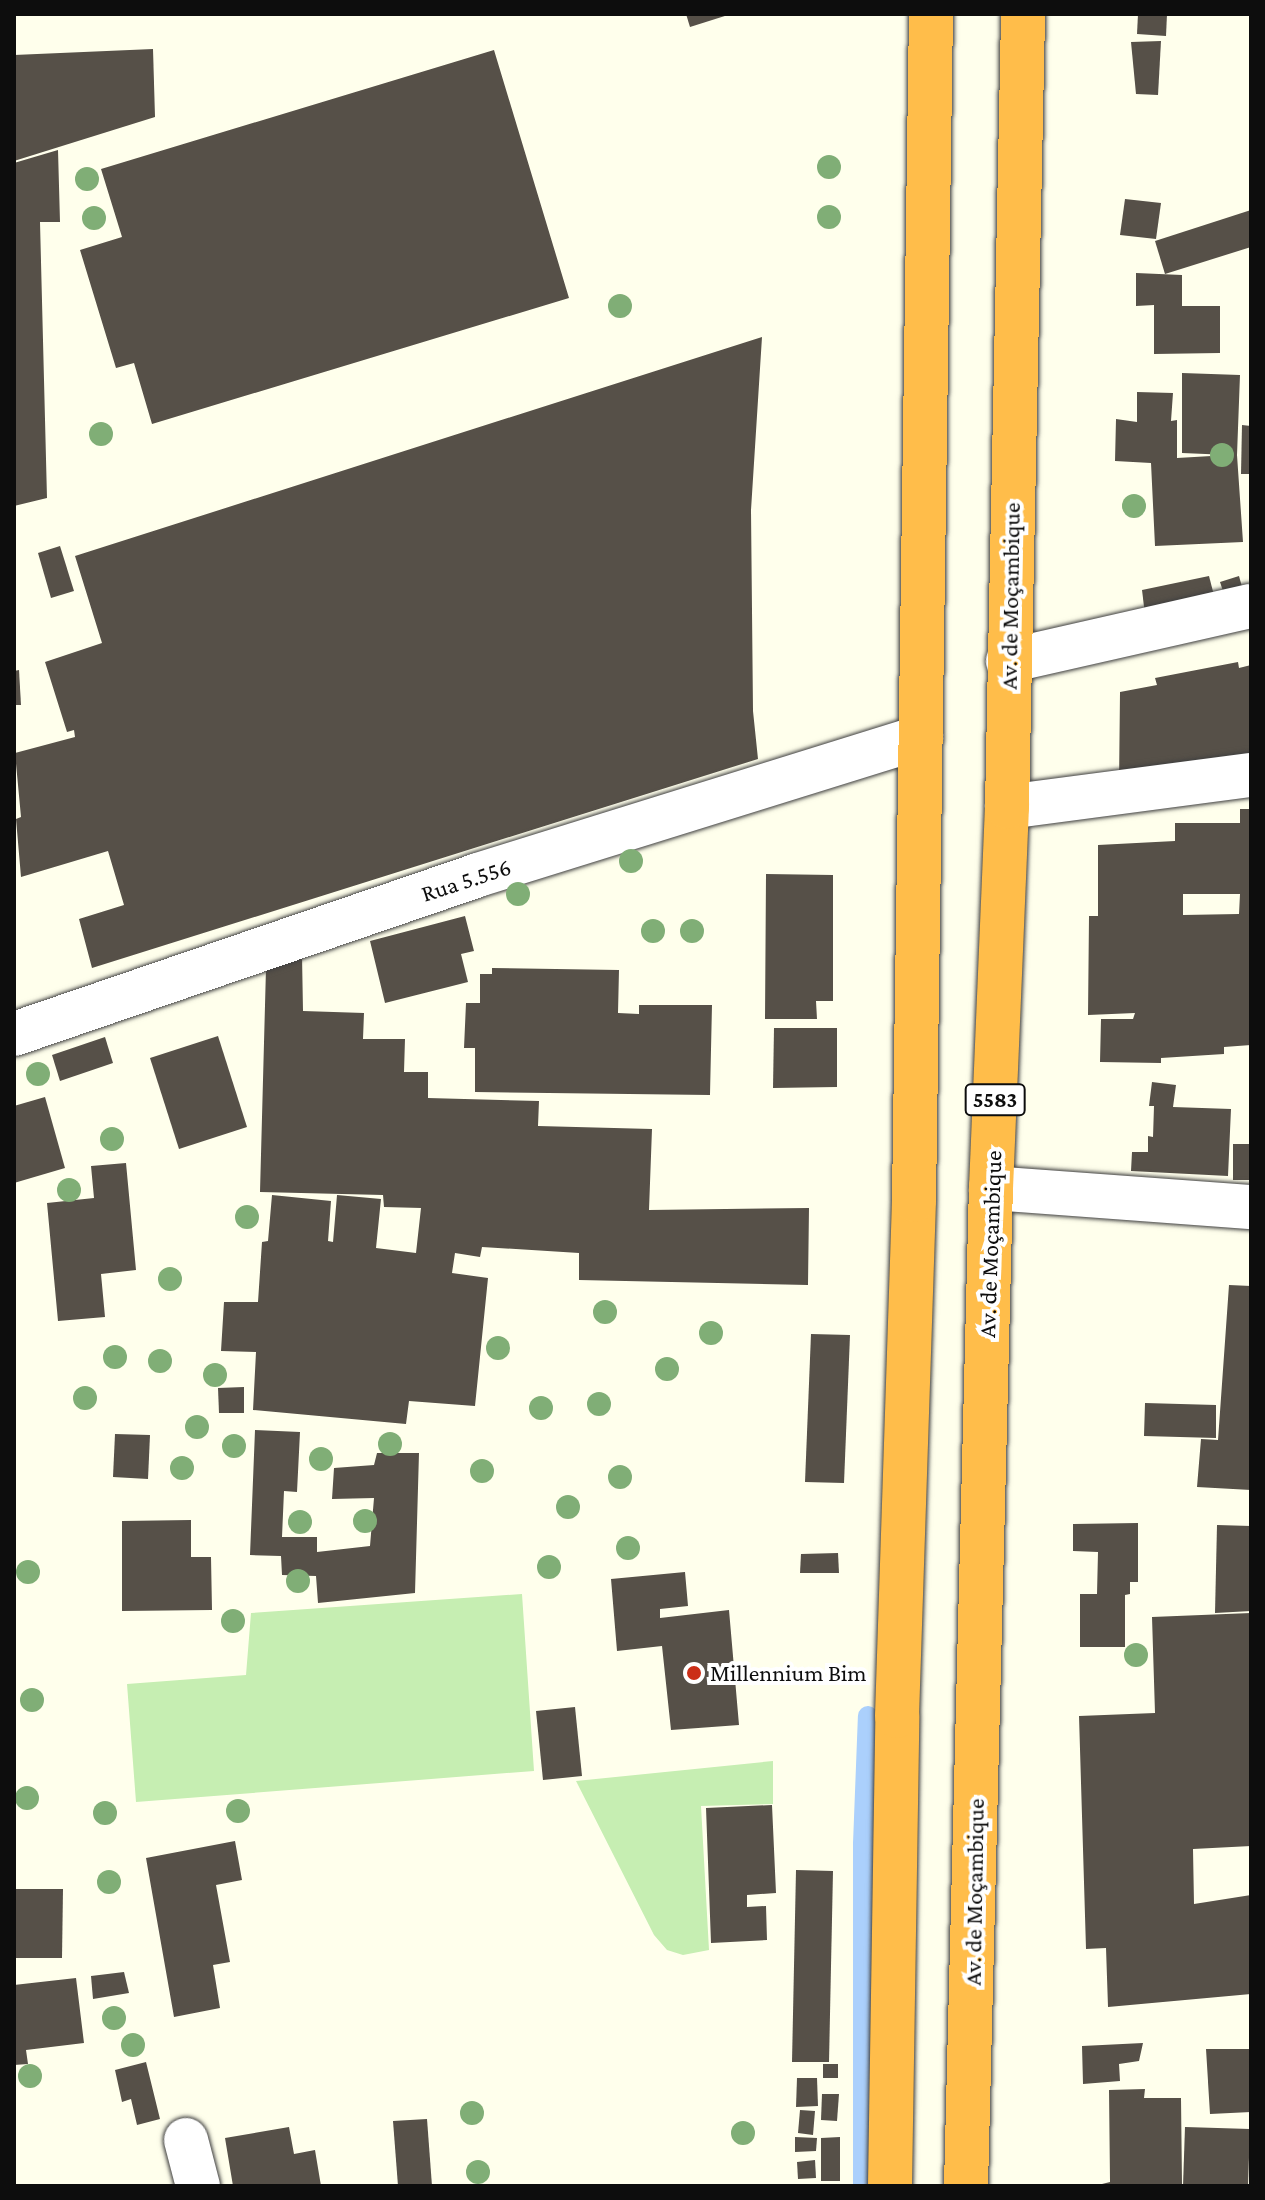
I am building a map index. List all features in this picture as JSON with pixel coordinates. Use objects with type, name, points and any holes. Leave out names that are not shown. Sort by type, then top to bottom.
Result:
[{"type":"highway","points":[[890,2186],[897,1716],[914,1200],[931,14]]},
{"type":"highway","name":"Av. de Moçambique","points":[[966,2186],[991,1188],[1007,807],[1023,14]]},
{"type":"street","points":[[1008,661],[1251,606]]},
{"type":"street","name":"Rua 5.556","points":[[14,1034],[478,875],[921,737]]},
{"type":"street","points":[[1007,807],[1251,775]]},
{"type":"street","points":[[991,1188],[1251,1207]]},
{"type":"street","points":[[186,2140],[198,2186]]},
{"type":"green space","points":[[522,1594],[534,1771],[136,1802],[127,1684],[246,1675],[251,1613]]},
{"type":"green space","points":[[773,1761],[773,1804],[701,1806],[709,1950],[683,1955],[667,1950],[654,1935],[576,1781]]},
{"type":"building","points":[[686,14],[728,14],[728,15],[690,27]]},
{"type":"building","points":[[1138,14],[1167,14],[1166,36],[1137,34]]},
{"type":"building","points":[[1161,41],[1158,95],[1136,94],[1131,42]]},
{"type":"building","points":[[153,49],[155,117],[14,161],[14,55]]},
{"type":"building","points":[[494,50],[569,298],[152,424],[134,363],[116,368],[80,250],[122,237],[101,169]]},
{"type":"building","points":[[58,150],[60,222],[40,222],[47,498],[14,506],[14,163]]},
{"type":"building","points":[[1125,199],[1161,203],[1156,239],[1120,235]]},
{"type":"building","points":[[1251,210],[1251,247],[1165,274],[1155,241]]},
{"type":"building","points":[[1136,273],[1182,275],[1182,306],[1220,306],[1220,353],[1154,354],[1154,305],[1136,306]]},
{"type":"building","points":[[762,337],[751,510],[753,711],[758,759],[92,968],[79,919],[124,905],[108,851],[21,877],[16,819],[21,817],[15,753],[75,737],[74,730],[67,732],[45,662],[102,643],[75,556]]},
{"type":"building","points":[[1182,373],[1240,375],[1237,455],[1243,542],[1155,546],[1151,463],[1115,461],[1116,419],[1137,422],[1137,392],[1173,393],[1171,421],[1177,420],[1177,458],[1229,455],[1182,453]]},
{"type":"building","points":[[1242,425],[1251,426],[1251,474],[1241,474]]},
{"type":"building","points":[[60,546],[74,591],[51,598],[38,553]]},
{"type":"building","points":[[1209,576],[1216,603],[1146,623],[1142,590]]},
{"type":"building","points":[[1239,576],[1244,594],[1226,600],[1220,582]]},
{"type":"building","points":[[1238,662],[1239,668],[1251,665],[1251,763],[1119,786],[1120,692],[1157,685],[1155,678]]},
{"type":"building","points":[[19,670],[21,705],[14,705],[14,671]]},
{"type":"building","points":[[1240,809],[1251,809],[1251,1045],[1224,1047],[1224,1054],[1161,1058],[1161,1063],[1100,1062],[1101,1019],[1133,1019],[1135,1013],[1088,1015],[1089,916],[1098,916],[1098,845],[1175,841],[1175,823],[1240,823]],"holes":[[[1183,894],[1240,894],[1239,914],[1183,915]]]},
{"type":"building","points":[[766,874],[833,875],[833,1001],[816,1001],[817,1019],[765,1019]]},
{"type":"building","points":[[465,916],[474,951],[461,954],[468,982],[385,1003],[370,941]]},
{"type":"building","points":[[302,955],[303,1011],[364,1013],[363,1039],[405,1039],[404,1072],[428,1072],[428,1098],[539,1101],[538,1126],[652,1129],[649,1210],[809,1208],[808,1285],[579,1280],[579,1253],[482,1247],[480,1257],[455,1253],[452,1273],[488,1278],[475,1406],[409,1401],[406,1424],[253,1410],[256,1352],[221,1351],[224,1302],[258,1302],[262,1242],[268,1241],[272,1195],[331,1201],[328,1241],[333,1242],[337,1195],[381,1199],[376,1248],[416,1253],[421,1208],[384,1207],[383,1195],[260,1192],[266,968]]},
{"type":"building","points":[[492,968],[619,970],[618,1013],[639,1014],[639,1005],[712,1005],[710,1095],[475,1092],[475,1048],[464,1048],[466,1003],[480,1003],[480,974],[492,974]]},
{"type":"building","points":[[774,1028],[837,1028],[837,1087],[773,1088]]},
{"type":"building","points":[[218,1036],[247,1127],[179,1149],[150,1058]]},
{"type":"building","points":[[105,1037],[113,1063],[60,1081],[52,1055]]},
{"type":"building","points":[[1152,1082],[1176,1085],[1173,1107],[1231,1109],[1228,1176],[1131,1171],[1132,1152],[1148,1152],[1148,1136],[1153,1137],[1154,1106],[1149,1106]]},
{"type":"building","points":[[45,1097],[65,1168],[14,1183],[14,1106]]},
{"type":"building","points":[[1233,1144],[1251,1144],[1251,1180],[1233,1180]]},
{"type":"building","points":[[126,1163],[136,1270],[101,1274],[105,1317],[58,1321],[47,1203],[94,1198],[91,1166]]},
{"type":"building","points":[[1229,1285],[1251,1286],[1251,1490],[1197,1487],[1201,1439],[1218,1440]]},
{"type":"building","points":[[811,1334],[850,1335],[844,1483],[805,1482]]},
{"type":"building","points":[[244,1387],[244,1413],[219,1413],[218,1388]]},
{"type":"building","points":[[1145,1403],[1216,1405],[1216,1438],[1144,1436]]},
{"type":"building","points":[[255,1430],[300,1432],[297,1492],[284,1491],[282,1537],[317,1537],[317,1552],[370,1546],[374,1498],[332,1499],[334,1468],[374,1465],[377,1453],[419,1453],[415,1593],[318,1603],[316,1576],[282,1575],[281,1556],[250,1555]]},
{"type":"building","points":[[115,1434],[150,1435],[148,1479],[113,1477]]},
{"type":"building","points":[[191,1520],[191,1557],[211,1557],[212,1610],[122,1611],[122,1521]]},
{"type":"building","points":[[1138,1523],[1138,1582],[1130,1582],[1130,1594],[1125,1595],[1125,1647],[1080,1647],[1080,1594],[1097,1594],[1098,1552],[1073,1551],[1073,1524]]},
{"type":"building","points":[[1217,1525],[1251,1526],[1251,1611],[1215,1613]]},
{"type":"building","points":[[838,1553],[839,1573],[800,1573],[801,1554]]},
{"type":"building","points":[[685,1572],[688,1606],[660,1609],[660,1618],[729,1610],[739,1725],[671,1730],[662,1646],[617,1651],[611,1579]]},
{"type":"building","points":[[1251,1613],[1251,1846],[1193,1849],[1194,1904],[1251,1895],[1251,1994],[1108,2007],[1106,1948],[1086,1949],[1079,1716],[1155,1713],[1152,1617]]},
{"type":"building","points":[[575,1707],[582,1776],[543,1780],[536,1711]]},
{"type":"building","points":[[772,1805],[776,1893],[747,1895],[747,1907],[766,1906],[767,1940],[711,1943],[706,1808]]},
{"type":"building","points":[[235,1841],[242,1880],[216,1885],[230,1962],[213,1965],[220,2008],[174,2017],[146,1858]]},
{"type":"building","points":[[796,1870],[833,1871],[829,2062],[792,2062]]},
{"type":"building","points":[[14,1889],[63,1889],[62,1958],[14,1958]]},
{"type":"building","points":[[124,1972],[129,1993],[93,1999],[91,1976]]},
{"type":"building","points":[[76,1978],[84,2043],[26,2050],[28,2064],[14,2065],[14,1985]]},
{"type":"building","points":[[1143,2043],[1139,2061],[1119,2064],[1120,2081],[1083,2084],[1082,2046]]},
{"type":"building","points":[[1206,2049],[1251,2049],[1251,2112],[1210,2114]]},
{"type":"building","points":[[146,2062],[160,2119],[137,2125],[131,2099],[122,2102],[115,2070]]},
{"type":"building","points":[[823,2064],[838,2064],[838,2078],[823,2078]]},
{"type":"building","points":[[797,2078],[817,2078],[818,2106],[796,2107]]},
{"type":"building","points":[[1145,2089],[1144,2098],[1181,2098],[1182,2184],[1094,2186],[1110,2182],[1109,2090]]},
{"type":"building","points":[[822,2094],[839,2094],[837,2121],[821,2120]]},
{"type":"building","points":[[800,2110],[815,2111],[813,2135],[798,2133]]},
{"type":"building","points":[[427,2119],[432,2186],[398,2186],[393,2121]]},
{"type":"building","points":[[289,2127],[294,2154],[315,2150],[321,2186],[233,2186],[225,2138]]},
{"type":"building","points":[[1185,2127],[1250,2129],[1248,2186],[1183,2186]]},
{"type":"building","points":[[795,2137],[817,2138],[816,2151],[795,2152]]},
{"type":"building","points":[[840,2137],[840,2181],[821,2181],[821,2138]]},
{"type":"building","points":[[815,2160],[816,2178],[798,2179],[797,2162]]},
{"type":"waterway","points":[[863,2186],[863,1844],[868,1716]]},
{"type":"place","name":"Millennium Bim","points":[[694,1673]]}]
